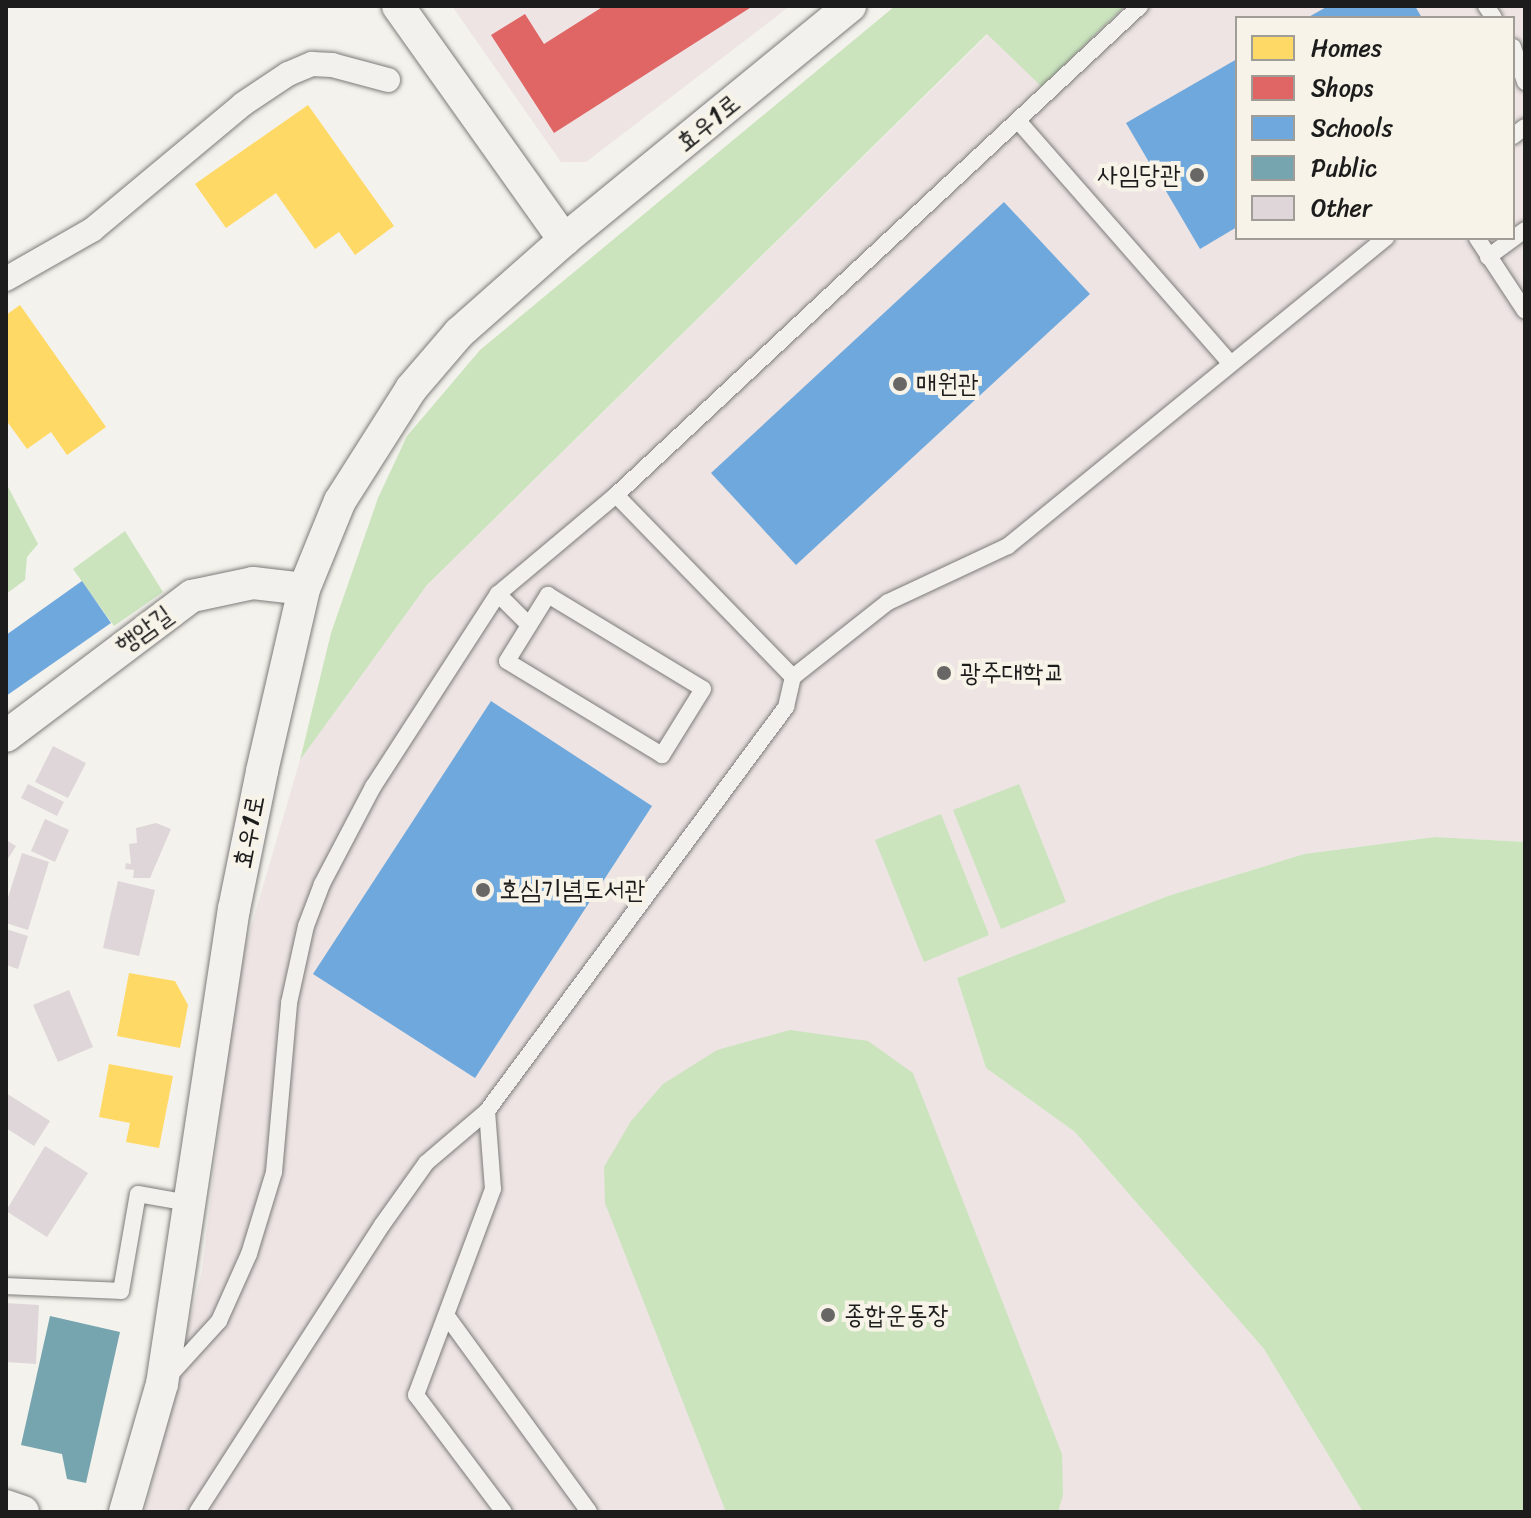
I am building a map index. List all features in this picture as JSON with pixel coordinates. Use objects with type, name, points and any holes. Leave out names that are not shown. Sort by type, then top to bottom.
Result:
[{"type":"street","points":[[398,6],[564,240]]},
{"type":"street","name":"효우1로","points":[[125,1512],[162,1384],[234,909],[304,589],[340,501],[411,389],[459,333],[564,240],[850,6]]},
{"type":"street","points":[[6,279],[92,230],[243,104],[288,74],[312,64],[332,65],[388,80]]},
{"type":"street","name":"행암길","points":[[6,736],[192,596],[253,583],[304,589]]},
{"type":"street","points":[[6,1506],[23,1512]]},
{"type":"lane","points":[[162,1384],[219,1321],[249,1254],[274,1172],[289,1003],[306,926],[322,884],[373,787],[498,594],[616,495],[1020,123],[1140,6]]},
{"type":"lane","points":[[1515,53],[1525,82]]},
{"type":"lane","points":[[1020,123],[1229,362]]},
{"type":"lane","points":[[197,1512],[390,1212],[426,1163],[487,1111],[786,707],[793,677],[888,602],[1008,546],[1229,362],[1383,240]]},
{"type":"lane","points":[[1478,240],[1525,311]]},
{"type":"lane","points":[[1488,257],[1511,240]]},
{"type":"lane","points":[[616,495],[793,677]]},
{"type":"lane","points":[[498,594],[529,625]]},
{"type":"lane","points":[[548,595],[703,689],[662,755],[507,661],[529,625],[548,595]]},
{"type":"lane","points":[[487,1111],[493,1189],[449,1319],[416,1395],[504,1512]]},
{"type":"lane","points":[[6,1286],[121,1291],[138,1194],[189,1203]]},
{"type":"lane","points":[[449,1319],[589,1512]]},
{"type":"shaded area","points":[[452,6],[790,6],[586,162],[561,162]]},
{"type":"shaded area","name":"광주대학교","points":[[1017,6],[1525,6],[1525,842],[1435,837],[1304,854],[1168,896],[957,978],[986,1068],[1075,1132],[1264,1349],[1363,1512],[145,1512],[202,1270],[237,975],[300,760],[427,585]]},
{"type":"green space","points":[[895,6],[1125,6],[1042,87],[987,34],[427,585],[300,760],[331,633],[378,498],[407,436],[480,350]]},
{"type":"green space","points":[[6,483],[38,544],[27,557],[25,580],[6,594]]},
{"type":"green space","points":[[125,531],[163,592],[114,626],[73,569]]},
{"type":"green space","points":[[1019,784],[1066,902],[1001,929],[953,810]]},
{"type":"green space","points":[[941,814],[989,935],[924,962],[875,840]]},
{"type":"green space","points":[[1435,837],[1525,842],[1525,1512],[1363,1512],[1264,1349],[1075,1132],[986,1068],[957,978],[1168,896],[1304,854]]},
{"type":"green space","name":"종합운동장","points":[[790,1030],[868,1041],[913,1073],[1062,1454],[1063,1495],[1058,1512],[726,1512],[605,1203],[604,1167],[631,1121],[663,1084],[717,1050]]},
{"type":"building: Homes","points":[[308,105],[394,226],[355,255],[339,232],[315,249],[276,193],[226,228],[195,184]]},
{"type":"building: Homes","points":[[20,305],[106,427],[67,455],[51,432],[27,449],[6,420],[6,315]]},
{"type":"building: Homes","points":[[129,973],[175,981],[188,1005],[180,1048],[117,1036]]},
{"type":"building: Homes","points":[[109,1064],[173,1076],[159,1148],[126,1142],[130,1123],[99,1117]]},
{"type":"building: Shops","points":[[604,6],[753,6],[554,133],[491,35],[525,14],[544,44]]},
{"type":"building: Schools","points":[[1328,6],[1415,6],[1421,16],[1310,16]]},
{"type":"building: Schools","name":"사임당관","points":[[1235,60],[1235,228],[1200,249],[1126,123]]},
{"type":"building: Schools","name":"매원관","points":[[1004,202],[1090,294],[796,565],[711,473]]},
{"type":"building: Schools","points":[[82,581],[111,623],[6,696],[6,635]]},
{"type":"building: Schools","name":"호심기념도서관","points":[[491,701],[652,806],[475,1078],[313,974]]},
{"type":"building: Public","points":[[50,1316],[120,1332],[86,1483],[67,1479],[62,1454],[21,1445]]},
{"type":"building: Other","points":[[53,746],[86,763],[68,798],[35,782]]},
{"type":"building: Other","points":[[28,784],[64,802],[57,816],[21,798]]},
{"type":"building: Other","points":[[45,819],[69,830],[55,862],[31,851]]},
{"type":"building: Other","points":[[156,823],[171,829],[150,878],[133,878],[134,870],[125,869],[126,863],[131,864],[129,844],[137,843],[136,828]]},
{"type":"building: Other","points":[[6,840],[16,846],[6,862]]},
{"type":"building: Other","points":[[22,853],[49,862],[28,930],[6,923],[6,904]]},
{"type":"building: Other","points":[[118,881],[155,890],[139,956],[103,948]]},
{"type":"building: Other","points":[[6,929],[28,936],[18,969],[6,965]]},
{"type":"building: Other","points":[[69,990],[93,1047],[58,1062],[33,1005]]},
{"type":"building: Other","points":[[6,1093],[50,1121],[34,1146],[6,1128]]},
{"type":"building: Other","points":[[45,1146],[88,1173],[47,1237],[6,1211]]},
{"type":"building: Other","points":[[6,1303],[39,1305],[36,1364],[6,1362]]},
{"type":"place","name":"사임당관","points":[[1197,175]]},
{"type":"place","name":"매원관","points":[[900,384]]},
{"type":"place","name":"광주대학교","points":[[944,673]]},
{"type":"place","name":"호심기념도서관","points":[[483,890]]},
{"type":"place","name":"종합운동장","points":[[828,1315]]}]
